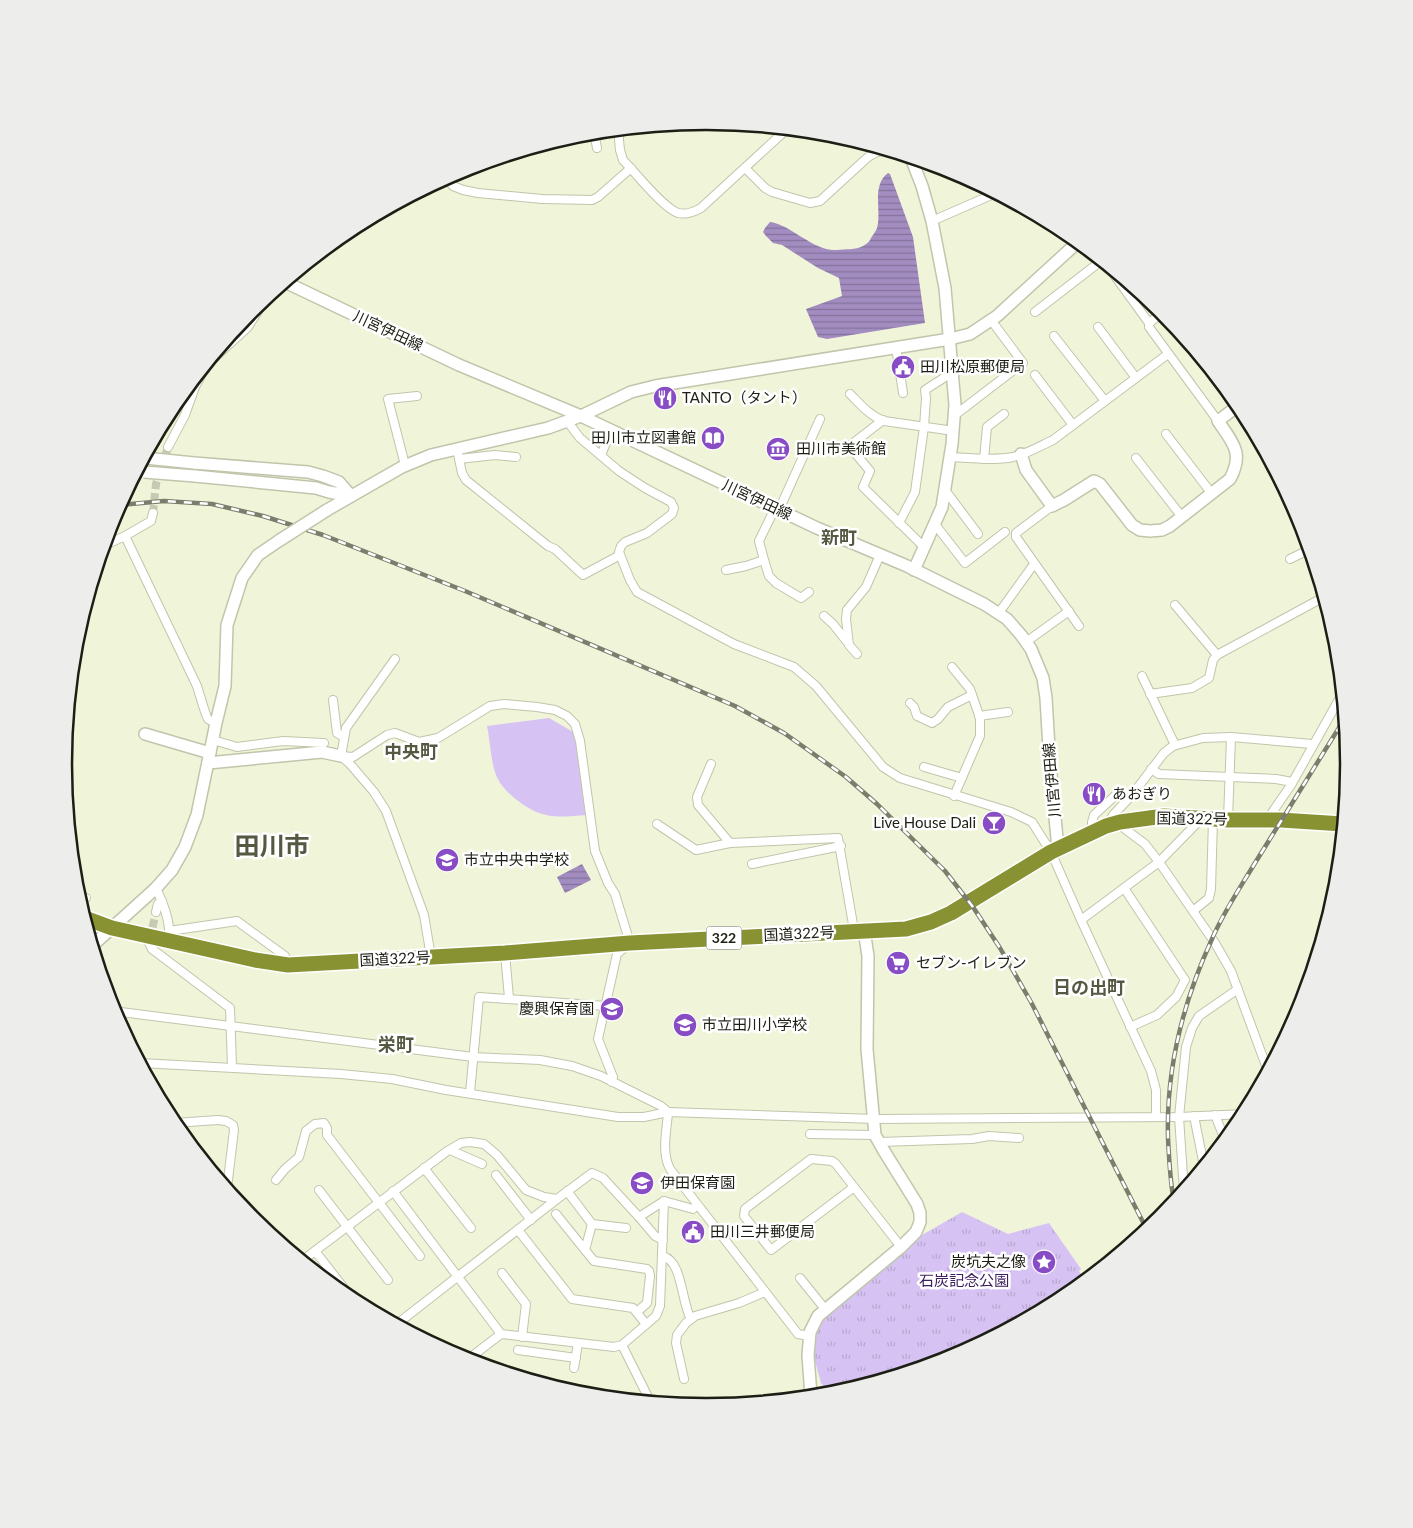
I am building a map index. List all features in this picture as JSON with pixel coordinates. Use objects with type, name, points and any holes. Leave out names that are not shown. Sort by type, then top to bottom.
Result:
[{"type":"highway","name":"国道322号","points":[[92,921],[112,928],[169,935],[255,960],[288,964],[505,953],[630,943],[859,930],[906,929],[931,922],[951,913],[1055,851],[1092,832],[1117,823],[1164,816],[1337,824]]},
{"type":"street","points":[[619,136],[623,160],[667,206],[676,212],[684,214],[701,208],[781,134]]},
{"type":"street","points":[[595,140],[596,148]]},
{"type":"street","points":[[745,168],[765,188],[772,192],[810,204],[820,201],[868,157],[875,153]]},
{"type":"street","points":[[914,570],[942,506],[955,415],[945,288],[932,221],[915,166]]},
{"type":"street","points":[[451,184],[458,188],[478,193],[542,200],[592,200],[631,168]]},
{"type":"street","points":[[932,221],[989,196]]},
{"type":"street","points":[[458,454],[548,428],[581,416],[631,392],[655,386],[970,334],[990,320],[1073,247]]},
{"type":"street","points":[[1035,312],[1097,265]]},
{"type":"street","points":[[1079,626],[1034,564],[1016,537],[1016,533],[1052,506],[1094,481],[1100,484],[1132,525],[1140,530],[1162,530],[1182,517],[1230,479],[1236,468],[1237,454],[1233,443],[1149,327],[1150,322],[1122,284]]},
{"type":"street","name":"川宮伊田線","points":[[291,285],[459,365],[581,416],[817,528],[914,570],[978,601],[1007,619],[1021,634],[1031,649],[1043,678],[1046,698],[1055,851]]},
{"type":"street","points":[[1150,322],[1156,317]]},
{"type":"street","points":[[955,415],[1023,363],[990,320]]},
{"type":"street","points":[[1098,327],[1136,378]]},
{"type":"street","points":[[1054,336],[1105,401]]},
{"type":"street","points":[[896,347],[903,393]]},
{"type":"street","points":[[950,456],[1014,457],[1053,440],[1168,354]]},
{"type":"street","points":[[899,523],[914,492],[924,427],[926,390],[953,372]]},
{"type":"street","points":[[1035,375],[1073,425]]},
{"type":"street","points":[[850,394],[869,413],[883,420],[954,431]]},
{"type":"street","points":[[406,465],[388,399],[417,396]]},
{"type":"street","points":[[168,447],[185,415],[190,397]]},
{"type":"street","points":[[1218,421],[1232,410]]},
{"type":"street","points":[[984,458],[987,427],[1004,414]]},
{"type":"street","points":[[808,592],[802,598],[776,583],[769,576],[759,541],[777,509],[820,419]]},
{"type":"street","points":[[883,420],[852,444],[855,453],[870,471],[863,487],[924,547]]},
{"type":"street","points":[[567,421],[580,438],[601,456],[625,475],[671,502],[674,508],[672,514],[647,533],[625,542],[621,546],[620,555],[637,592],[734,644],[794,667],[816,686],[883,767],[900,778],[954,796],[1012,812],[1032,822],[1055,851],[1081,920],[1151,1071],[1156,1090],[1156,1117]]},
{"type":"street","points":[[601,456],[611,430]]},
{"type":"street","points":[[1166,434],[1212,494]]},
{"type":"street","points":[[458,454],[462,473],[466,480],[555,550],[583,575],[620,555]]},
{"type":"street","points":[[98,941],[156,888],[172,870],[185,847],[197,815],[225,686],[227,625],[242,578],[258,555],[351,496],[406,465],[431,455],[458,454],[516,457]]},
{"type":"street","points":[[1021,454],[1026,470],[1052,506]]},
{"type":"street","points":[[1136,458],[1182,517]]},
{"type":"street","points":[[151,459],[308,472],[339,482],[351,496]]},
{"type":"street","points":[[212,478],[213,465]]},
{"type":"street","points":[[144,472],[316,488],[351,496]]},
{"type":"street","points":[[945,490],[978,534]]},
{"type":"street","points":[[113,541],[151,521],[153,513]]},
{"type":"street","points":[[934,523],[965,563],[1005,532]]},
{"type":"street","points":[[125,536],[196,686],[204,705],[205,715],[208,719],[216,722]]},
{"type":"street","points":[[1290,559],[1304,552]]},
{"type":"street","points":[[849,645],[846,619],[848,610],[866,587],[880,555]]},
{"type":"street","points":[[726,570],[764,560]]},
{"type":"street","points":[[998,614],[1034,564]]},
{"type":"street","points":[[1150,694],[1192,688],[1209,678],[1213,660],[1217,656],[1319,600]]},
{"type":"street","points":[[1175,605],[1217,656]]},
{"type":"street","points":[[1026,642],[1068,611]]},
{"type":"street","points":[[824,616],[833,624],[857,654]]},
{"type":"street","points":[[341,756],[346,728],[395,659]]},
{"type":"street","points":[[952,666],[970,689],[981,724],[980,736],[954,796]]},
{"type":"street","points":[[1142,676],[1175,745]]},
{"type":"street","points":[[910,703],[914,707],[917,716],[932,723],[938,719],[948,706],[972,695]]},
{"type":"street","points":[[332,700],[337,732],[344,737]]},
{"type":"street","points":[[1267,820],[1292,782],[1337,702]]},
{"type":"street","points":[[145,734],[209,758],[322,752],[353,757],[387,736],[395,734],[419,742],[438,738],[490,706],[504,704],[538,707],[555,710],[568,716],[575,724],[580,741],[595,851],[608,883],[615,894],[630,943],[617,954],[598,1039],[613,1077],[612,1082]]},
{"type":"street","points":[[979,716],[1008,712]]},
{"type":"street","points":[[1228,820],[1231,737]]},
{"type":"street","points":[[1265,1063],[1231,971],[1215,943],[1145,844],[1112,818],[1164,752],[1175,745],[1203,738],[1231,737],[1312,744]]},
{"type":"street","points":[[213,740],[237,747],[283,741],[324,743]]},
{"type":"street","points":[[341,756],[374,792],[386,810],[424,915],[431,957]]},
{"type":"street","points":[[711,764],[697,797],[698,805],[730,843]]},
{"type":"street","points":[[924,767],[928,770],[962,778]]},
{"type":"street","points":[[1151,769],[1159,774],[1230,776],[1292,782]]},
{"type":"street","points":[[1092,832],[1094,815],[1119,792]]},
{"type":"street","points":[[1081,920],[1159,862],[1207,818]]},
{"type":"street","points":[[1192,911],[1209,898],[1212,889],[1207,818]]},
{"type":"street","points":[[657,824],[696,850],[730,843],[838,838],[841,846],[859,930],[868,956],[867,1049],[873,1118],[877,1138],[917,1204],[920,1222],[916,1232],[901,1247],[818,1316],[809,1336],[808,1355],[811,1389]]},
{"type":"street","points":[[752,864],[841,846]]},
{"type":"street","points":[[156,888],[162,901],[169,935],[237,921],[284,956],[288,964]]},
{"type":"street","points":[[1124,888],[1185,980],[1176,997],[1157,1015],[1130,1027]]},
{"type":"street","points":[[156,912],[158,904],[162,901]]},
{"type":"street","points":[[150,943],[152,949],[230,1008],[232,1067]]},
{"type":"street","points":[[505,953],[509,998]]},
{"type":"street","points":[[1183,1182],[1179,1117],[1186,1047],[1195,1021],[1205,1011],[1238,989]]},
{"type":"street","points":[[470,1093],[479,997],[606,1006]]},
{"type":"street","points":[[123,1012],[473,1057],[548,1062],[572,1066],[601,1076],[661,1106],[668,1112]]},
{"type":"street","points":[[148,1064],[232,1067],[392,1079],[618,1117],[644,1117],[668,1112],[873,1118],[1179,1117],[1235,1114]]},
{"type":"street","points":[[668,1112],[665,1149],[670,1169],[798,1334],[809,1336]]},
{"type":"street","points":[[1215,1115],[1222,1132]]},
{"type":"street","points":[[1194,1116],[1202,1158]]},
{"type":"street","points":[[184,1122],[218,1120],[226,1121],[233,1125],[228,1180]]},
{"type":"street","points":[[276,1180],[299,1157],[306,1131],[315,1124],[324,1123],[327,1128],[327,1136],[420,1256]]},
{"type":"street","points":[[810,1134],[877,1138],[972,1139],[988,1136],[1019,1138]]},
{"type":"street","points":[[307,1256],[424,1168],[461,1144],[470,1142],[484,1144],[497,1155],[526,1190],[544,1197],[557,1199]]},
{"type":"street","points":[[450,1150],[482,1164]]},
{"type":"street","points":[[854,1187],[771,1250],[744,1216],[745,1209],[811,1159],[832,1161],[836,1164],[901,1247]]},
{"type":"street","points":[[424,1168],[471,1228]]},
{"type":"street","points":[[402,1320],[592,1173],[603,1178],[655,1236],[663,1240]]},
{"type":"street","points":[[496,1175],[531,1220]]},
{"type":"street","points":[[319,1190],[388,1280]]},
{"type":"street","points":[[567,1191],[592,1224],[626,1228]]},
{"type":"street","points":[[392,1192],[501,1334],[614,1348],[622,1345],[656,1316],[660,1306],[664,1201]]},
{"type":"street","points":[[639,1217],[664,1201],[693,1209],[697,1205]]},
{"type":"street","points":[[556,1214],[594,1261],[649,1271],[647,1303],[637,1312]]},
{"type":"street","points":[[585,1250],[592,1224]]},
{"type":"street","points":[[518,1230],[572,1299],[633,1308],[646,1324]]},
{"type":"street","points":[[314,1251],[335,1277]]},
{"type":"street","points":[[663,1256],[668,1257],[676,1270],[690,1318]]},
{"type":"street","points":[[502,1273],[526,1304],[522,1337]]},
{"type":"street","points":[[800,1278],[825,1309]]},
{"type":"street","points":[[684,1379],[677,1350],[677,1336],[690,1318],[739,1303],[765,1292]]},
{"type":"street","points":[[477,1355],[501,1334]]},
{"type":"street","points":[[574,1368],[578,1343]]},
{"type":"street","points":[[622,1345],[647,1395]]},
{"type":"street","points":[[518,1350],[576,1358]]},
{"type":"green space","points":[[549,718],[575,733],[587,815],[565,817],[547,815],[530,809],[510,794],[501,784],[494,770],[487,726]]},
{"type":"green space","name":"石炭記念公園","points":[[962,1212],[1008,1234],[1049,1223],[1081,1269],[1079,1271],[1081,1275],[1023,1313],[987,1333],[949,1350],[871,1376],[824,1387],[821,1383],[813,1354],[814,1332],[819,1322],[839,1303],[922,1235]]},
{"type":"shaded area","points":[[888,173],[913,237],[925,323],[827,339],[818,337],[806,309],[842,296],[839,278],[818,268],[782,245],[773,243],[763,232],[770,222],[787,228],[820,247],[837,250],[863,246],[869,241],[877,228],[878,191],[883,178]]},
{"type":"shaded area","points":[[582,864],[591,880],[565,893],[557,877]]},
{"type":"tunnel","points":[[153,513],[156,484],[168,447]]},
{"type":"tunnel","points":[[150,939],[156,912]]},
{"type":"railway","points":[[129,504],[164,501],[212,504],[263,516],[323,535],[465,591],[735,706],[784,733],[846,777],[877,804],[945,871],[973,907],[1000,948],[1031,1002],[1143,1223]]},
{"type":"railway","points":[[1173,1193],[1168,1138],[1170,1087],[1178,1036],[1193,987],[1216,929],[1226,910],[1339,727]]},
{"type":"place","name":"田川松原郵便局","points":[[903,367]]},
{"type":"place","name":"TANTO（タント）","points":[[665,398]]},
{"type":"place","name":"田川市立図書館","points":[[713,438]]},
{"type":"place","name":"田川市美術館","points":[[778,449]]},
{"type":"place","name":"あおぎり","points":[[1094,794]]},
{"type":"place","name":"Live House Dali","points":[[994,823]]},
{"type":"place","name":"市立中央中学校","points":[[447,860]]},
{"type":"place","name":"セブン-イレブン","points":[[898,963]]},
{"type":"place","name":"慶興保育園","points":[[612,1009]]},
{"type":"place","name":"市立田川小学校","points":[[685,1025]]},
{"type":"place","name":"伊田保育園","points":[[642,1183]]},
{"type":"place","name":"田川三井郵便局","points":[[693,1232]]},
{"type":"place","name":"炭坑夫之像","points":[[1044,1262]]},
{"type":"district","name":"新町","points":[[839,538]]},
{"type":"district","name":"中央町","points":[[411,752]]},
{"type":"district","name":"田川市","points":[[272,846]]},
{"type":"district","name":"日の出町","points":[[1089,988]]},
{"type":"district","name":"栄町","points":[[396,1045]]}]
